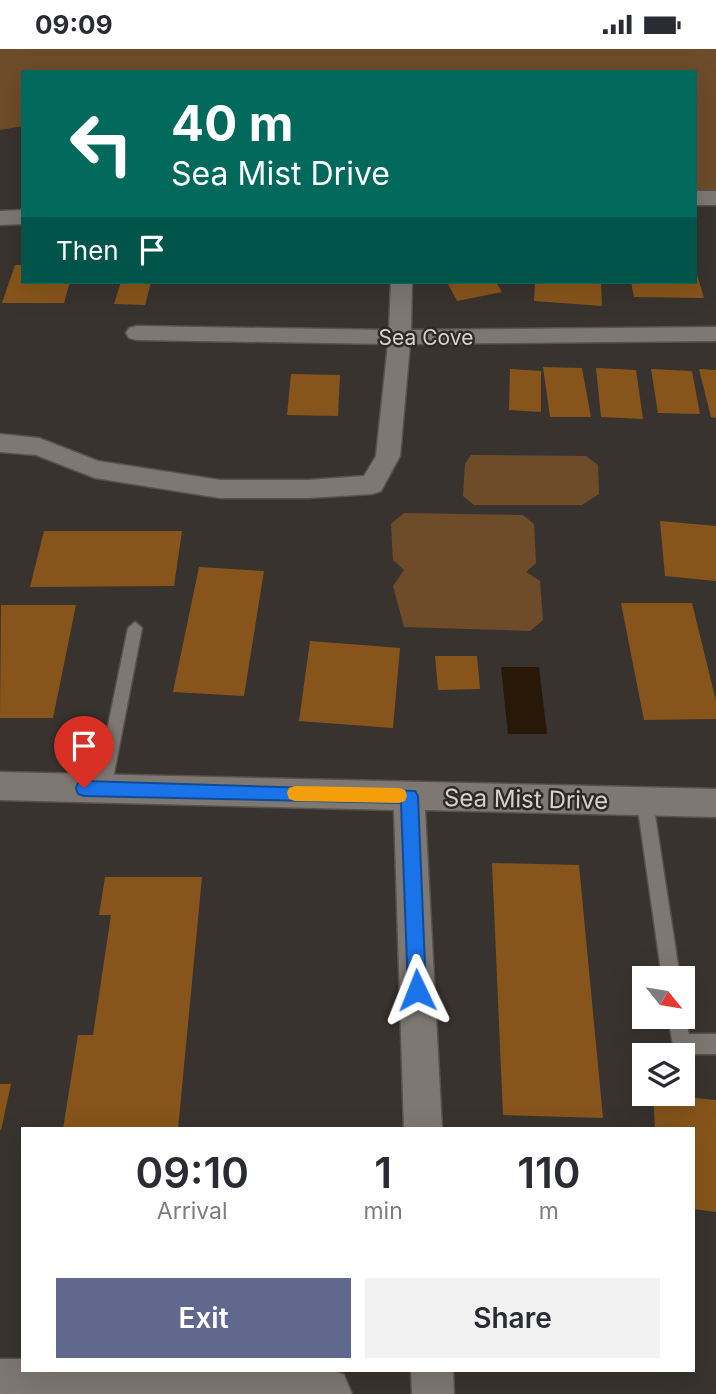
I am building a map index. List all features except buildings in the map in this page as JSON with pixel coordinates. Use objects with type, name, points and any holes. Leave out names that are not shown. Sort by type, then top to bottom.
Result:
[{"type":"street","points":[[697,198],[716,198]]},
{"type":"street","points":[[0,218],[21,217]]},
{"type":"street","points":[[0,443],[39,447],[94,470],[220,489],[308,489],[372,485],[387,456],[400,337],[401,284]]},
{"type":"street","name":"Sea Cove","points":[[137,333],[400,337],[716,334]]},
{"type":"street","name":"Sea Mist Drive","points":[[0,786],[716,803]]},
{"type":"street","points":[[410,796],[422,1127]]},
{"type":"street","points":[[432,1372],[433,1394]]},
{"type":"street","points":[[0,1385],[325,1394]]},
{"type":"lane","points":[[103,789],[135,628]]},
{"type":"lane","points":[[645,801],[669,966]]},
{"type":"lane","points":[[679,1029],[681,1044],[716,1044]]},
{"type":"shaded area","points":[[0,49],[716,49],[716,192],[697,192],[697,70],[21,70],[21,126],[0,130]]},
{"type":"shaded area","points":[[471,455],[586,456],[598,465],[599,494],[582,505],[474,505],[463,496],[465,464]]},
{"type":"shaded area","points":[[404,513],[523,515],[534,524],[536,563],[526,572],[540,581],[543,620],[530,631],[404,627],[393,586],[404,570],[393,560],[391,524]]},
{"type":"shaded area","points":[[501,667],[539,667],[547,734],[508,734]]},
{"type":"slow traffic","points":[[295,793],[399,796]]},
{"type":"route","points":[[84,788],[410,796],[417,990]]}]
